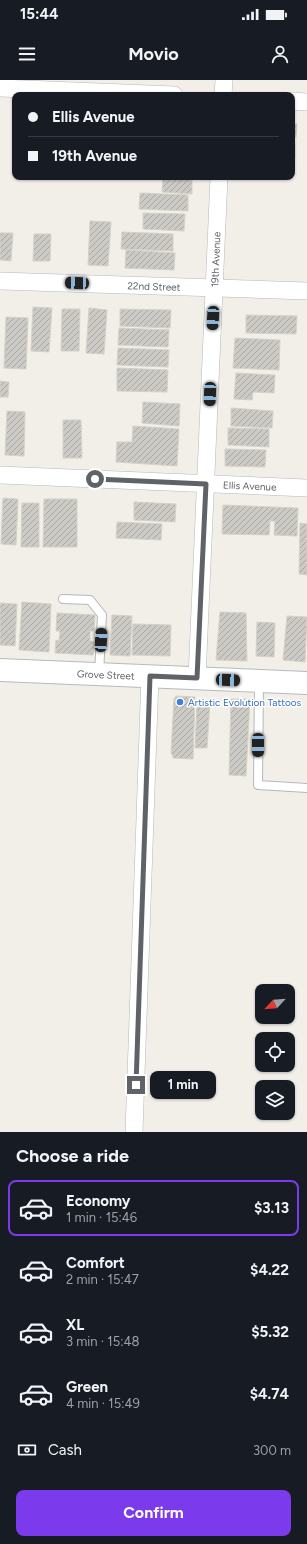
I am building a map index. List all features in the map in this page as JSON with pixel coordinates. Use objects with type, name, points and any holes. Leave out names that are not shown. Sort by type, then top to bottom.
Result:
[{"type":"main road","name":"Grove Street","points":[[0,670],[307,683]]},
{"type":"street","points":[[223,92],[224,80]]},
{"type":"street","points":[[0,88],[99,92]]},
{"type":"street","points":[[295,101],[307,102]]},
{"type":"street","name":"19th Avenue","points":[[197,678],[219,180]]},
{"type":"street","name":"22nd Street","points":[[0,280],[307,291]]},
{"type":"street","name":"Ellis Avenue","points":[[0,475],[307,488]]},
{"type":"street","points":[[134,1132],[150,676]]},
{"type":"lane","points":[[63,599],[90,600],[102,615],[99,674]]},
{"type":"lane","points":[[258,681],[258,785],[307,788]]},
{"type":"building","points":[[295,124],[297,124],[295,137]]},
{"type":"building","points":[[163,180],[192,180],[192,194],[162,192]]},
{"type":"building","points":[[140,193],[188,195],[188,211],[139,209]]},
{"type":"building","points":[[143,213],[185,214],[184,231],[143,229]]},
{"type":"building","points":[[90,221],[111,222],[108,266],[88,265]]},
{"type":"building","points":[[122,232],[173,234],[173,251],[121,249]]},
{"type":"building","points":[[0,233],[13,233],[11,261],[0,260]]},
{"type":"building","points":[[34,234],[51,234],[50,261],[33,261]]},
{"type":"building","points":[[126,250],[175,253],[174,270],[125,268]]},
{"type":"building","points":[[33,307],[52,308],[49,352],[31,351]]},
{"type":"building","points":[[89,308],[107,310],[104,354],[86,353]]},
{"type":"building","points":[[62,309],[80,309],[79,351],[61,351]]},
{"type":"building","points":[[120,309],[171,310],[170,328],[120,326]]},
{"type":"building","points":[[246,315],[297,316],[296,334],[246,333]]},
{"type":"building","points":[[6,317],[28,318],[26,369],[4,368]]},
{"type":"building","points":[[119,328],[169,330],[168,347],[118,345]]},
{"type":"building","points":[[235,338],[280,340],[279,370],[233,368]]},
{"type":"building","points":[[118,348],[169,350],[168,367],[117,365]]},
{"type":"building","points":[[117,368],[168,370],[167,392],[117,391]]},
{"type":"building","points":[[236,373],[275,375],[274,393],[253,392],[252,400],[234,399]]},
{"type":"building","points":[[0,381],[9,382],[8,397],[0,397]]},
{"type":"building","points":[[143,402],[180,404],[179,426],[142,423]]},
{"type":"building","points":[[231,408],[273,411],[272,428],[231,426]]},
{"type":"building","points":[[7,411],[25,412],[24,456],[5,455]]},
{"type":"building","points":[[63,420],[81,420],[82,458],[63,458]]},
{"type":"building","points":[[133,426],[179,429],[177,466],[116,462],[117,442],[132,442]]},
{"type":"building","points":[[228,428],[269,429],[269,447],[228,445]]},
{"type":"building","points":[[225,449],[266,450],[265,467],[225,466]]},
{"type":"building","points":[[3,498],[18,499],[16,545],[1,544]]},
{"type":"building","points":[[44,499],[77,499],[77,547],[43,547]]},
{"type":"building","points":[[134,502],[176,504],[175,522],[134,520]]},
{"type":"building","points":[[22,503],[39,503],[39,547],[21,547]]},
{"type":"building","points":[[223,505],[298,508],[297,536],[274,535],[275,521],[270,521],[269,535],[222,534]]},
{"type":"building","points":[[117,522],[162,524],[161,540],[116,538]]},
{"type":"building","points":[[300,523],[307,524],[307,575],[299,574]]},
{"type":"building","points":[[22,602],[51,604],[49,652],[19,650]]},
{"type":"building","points":[[0,603],[17,604],[15,646],[0,645]]},
{"type":"building","points":[[220,612],[246,613],[247,661],[216,660]]},
{"type":"building","points":[[57,613],[95,615],[94,631],[90,631],[90,641],[94,642],[93,655],[55,653],[56,640],[59,641],[60,631],[56,631]]},
{"type":"building","points":[[112,615],[132,616],[130,656],[110,655]]},
{"type":"building","points":[[287,616],[307,617],[305,662],[283,660]]},
{"type":"building","points":[[257,622],[275,623],[274,657],[256,656]]},
{"type":"building","points":[[133,624],[171,625],[170,656],[132,655]]},
{"type":"building","points":[[176,696],[195,697],[193,759],[173,758],[171,753],[174,699]]},
{"type":"building","points":[[231,699],[250,699],[246,776],[229,775]]},
{"type":"building","points":[[197,702],[210,702],[207,748],[195,748]]},
{"type":"place","name":"Artistic Evolution Tattoos","points":[[180,702]]},
{"type":"route","points":[[95,479],[206,484],[197,678],[150,676],[136,1085]]}]
